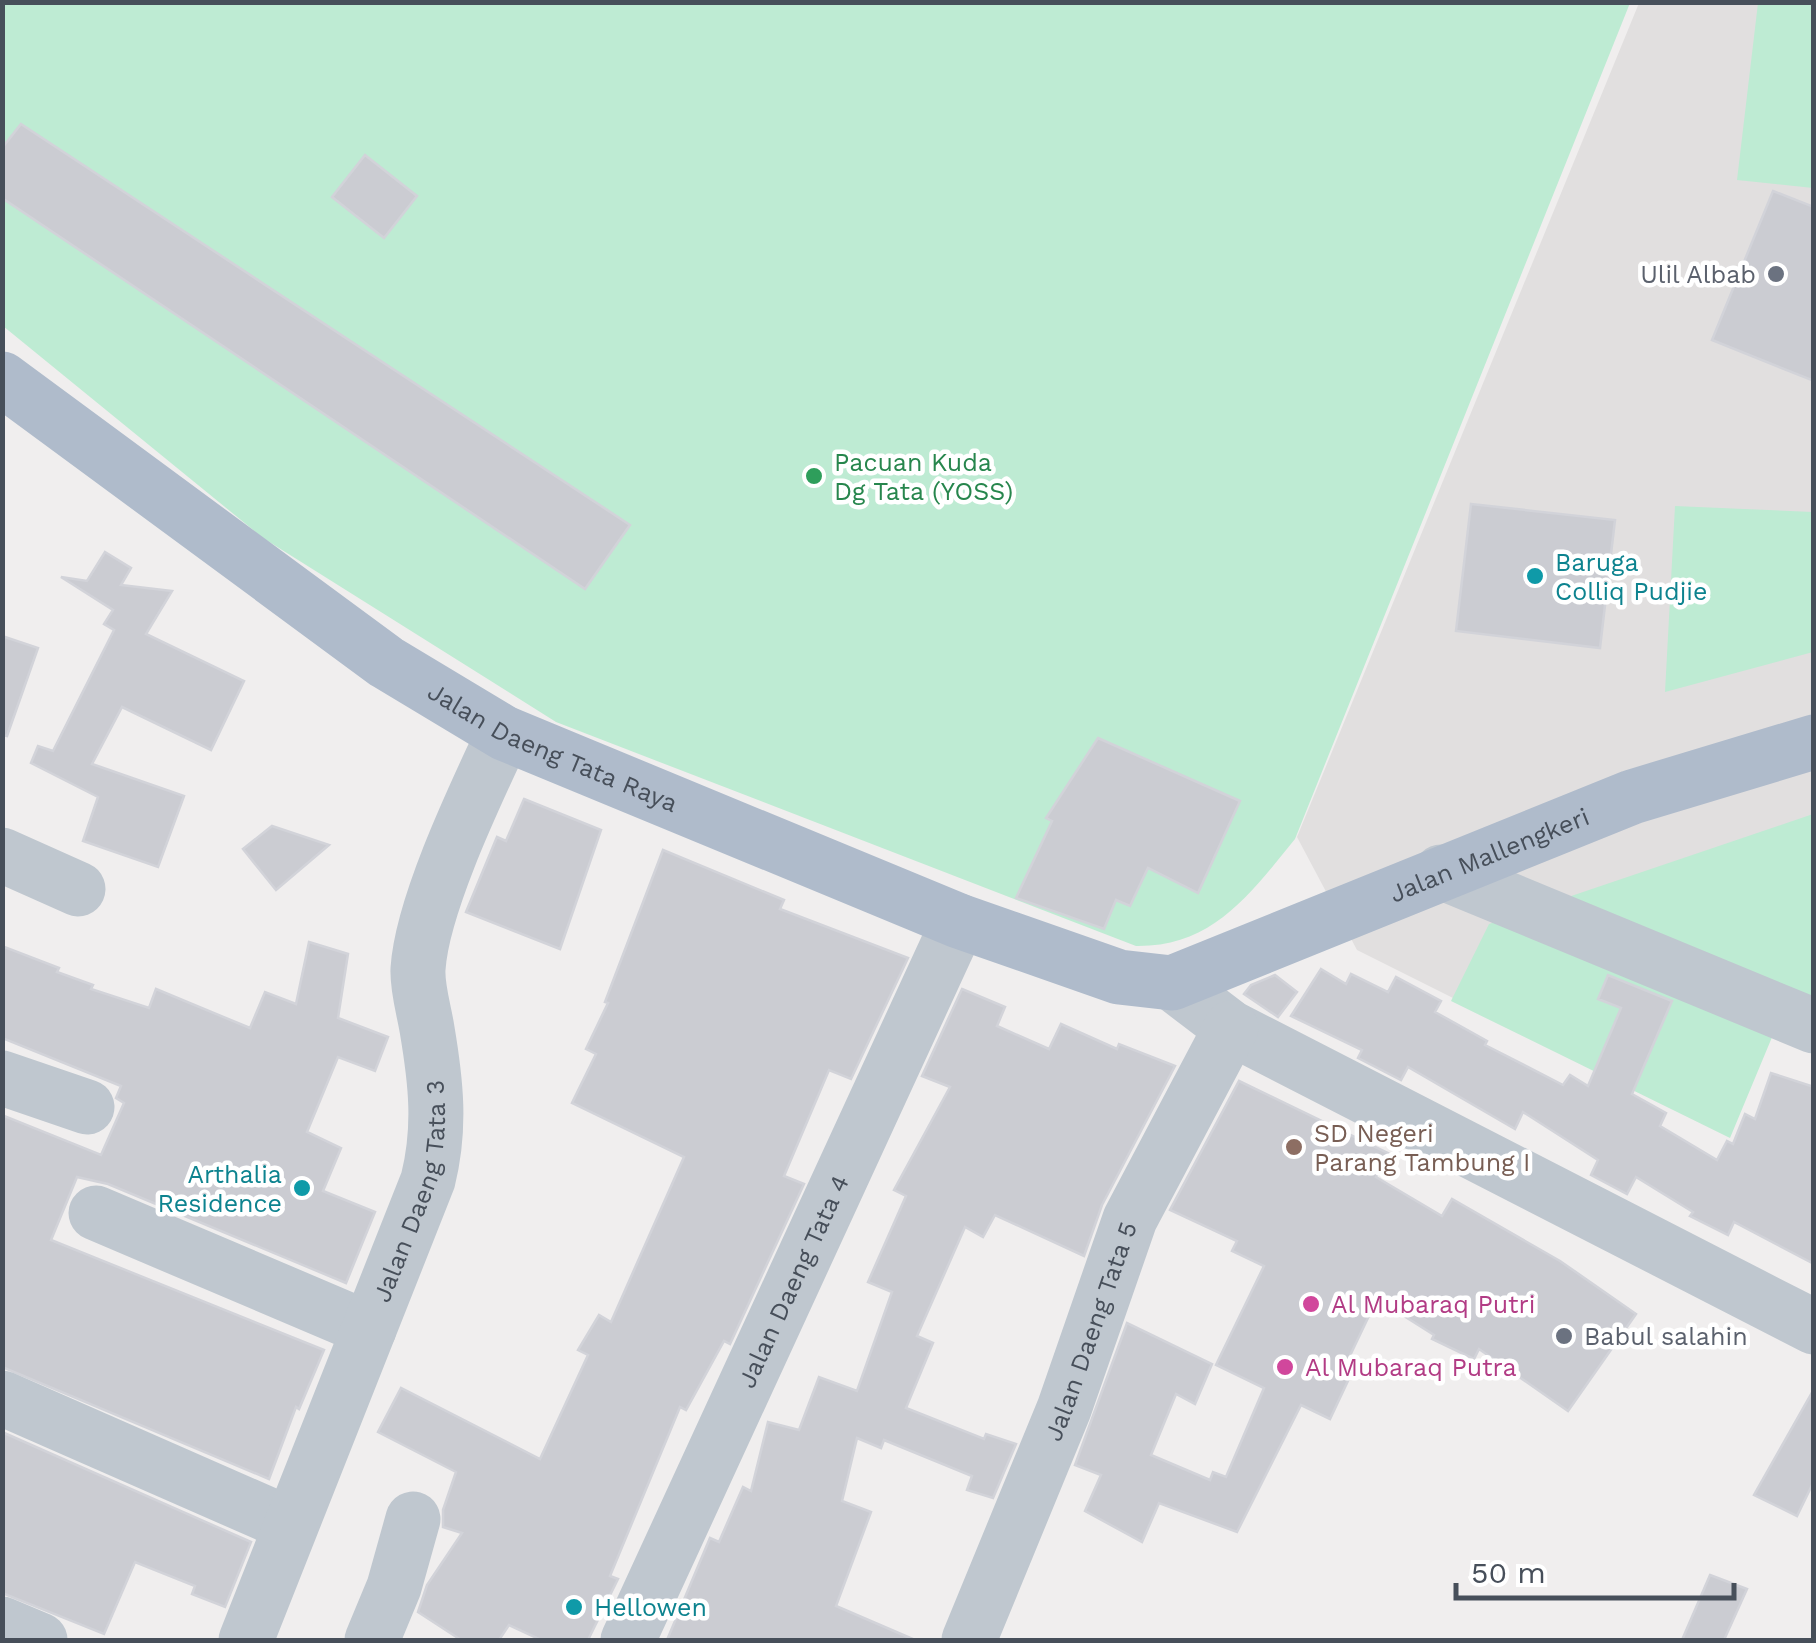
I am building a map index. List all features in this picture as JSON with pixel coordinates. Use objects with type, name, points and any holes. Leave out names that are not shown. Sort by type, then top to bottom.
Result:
[{"type":"main road","name":"Jalan Daeng Tata Raya","points":[[3,379],[386,662],[504,733],[959,921],[1119,977],[1172,983]]},
{"type":"main road","name":"Jalan Mallengkeri","points":[[1172,983],[1632,798],[1814,742]]},
{"type":"street","name":"Jalan Daeng Tata 3","points":[[246,1640],[428,1180],[438,1138],[435,1083],[418,972],[422,947],[467,814],[504,733]]},
{"type":"street","points":[[2,855],[78,889]]},
{"type":"street","points":[[1441,872],[1814,1026]]},
{"type":"street","name":"Jalan Daeng Tata 4","points":[[628,1640],[959,921]]},
{"type":"street","points":[[1172,983],[1231,1028],[1814,1327]]},
{"type":"street","name":"Jalan Daeng Tata 5","points":[[969,1640],[1064,1409],[1130,1219],[1231,1028]]},
{"type":"street","points":[[2,1078],[87,1107]]},
{"type":"street","points":[[96,1213],[369,1330]]},
{"type":"street","points":[[2,1398],[289,1524]]},
{"type":"street","points":[[372,1640],[394,1588],[414,1519]]},
{"type":"street","points":[[2,1624],[40,1640]]},
{"type":"shaded area","points":[[1639,3],[1813,3],[1813,1037],[1495,1019],[1357,950],[1297,837]]},
{"type":"green space","name":"Pacuan Kuda Dg Tata (YOSS)","points":[[2,3],[1630,3],[1295,839],[1228,914],[1187,937],[1136,946],[556,722],[263,538],[3,326]]},
{"type":"green space","points":[[1758,3],[1813,3],[1813,188],[1737,180]]},
{"type":"green space","points":[[1675,506],[1813,512],[1813,652],[1665,692]]},
{"type":"green space","points":[[1813,814],[1813,1046],[1775,1030],[1730,1138],[1451,1001],[1489,924]]},
{"type":"building","points":[[21,124],[630,525],[585,589],[2,198],[2,148]]},
{"type":"building","points":[[365,155],[417,196],[384,238],[332,197]]},
{"type":"building","name":"Ulil Albab","points":[[1773,191],[1814,207],[1814,381],[1712,340]]},
{"type":"building","name":"Baruga Colliq Pudjie","points":[[1471,504],[1615,520],[1600,648],[1456,631]]},
{"type":"building","points":[[105,552],[131,568],[121,585],[172,591],[146,634],[244,681],[211,750],[122,707],[92,764],[184,796],[158,867],[83,841],[98,797],[31,763],[38,746],[53,751],[114,630],[104,624],[113,610],[61,577],[87,581]]},
{"type":"building","points":[[2,636],[38,648],[7,736],[2,735]]},
{"type":"building","points":[[1098,738],[1240,801],[1198,893],[1148,868],[1130,906],[1116,900],[1104,929],[1016,898],[1052,821],[1046,818]]},
{"type":"building","points":[[524,799],[601,830],[560,949],[466,912],[497,837],[506,841]]},
{"type":"building","points":[[272,826],[329,845],[276,890],[243,849]]},
{"type":"building","points":[[663,850],[784,900],[780,909],[908,958],[851,1079],[829,1070],[784,1176],[804,1184],[730,1344],[724,1341],[686,1410],[680,1407],[610,1576],[618,1579],[588,1640],[541,1640],[509,1625],[499,1640],[461,1640],[418,1612],[427,1585],[462,1533],[443,1527],[443,1510],[456,1472],[378,1432],[401,1388],[540,1459],[588,1355],[578,1350],[599,1315],[611,1322],[684,1157],[572,1103],[596,1054],[586,1049],[608,1003],[605,1002]]},
{"type":"building","points":[[309,942],[348,954],[338,1018],[388,1037],[375,1071],[338,1057],[307,1132],[341,1148],[323,1191],[375,1212],[346,1283],[108,1184],[77,1177],[51,1240],[324,1350],[299,1409],[296,1407],[269,1479],[2,1367],[2,1115],[101,1155],[124,1103],[116,1098],[121,1086],[2,1038],[2,946],[59,968],[57,972],[93,985],[91,989],[149,1008],[156,989],[250,1028],[265,992],[296,1004]]},
{"type":"building","points":[[1321,969],[1346,984],[1351,974],[1388,992],[1396,977],[1441,1001],[1435,1012],[1487,1041],[1485,1045],[1563,1085],[1570,1075],[1588,1086],[1621,1008],[1598,999],[1608,975],[1672,1001],[1632,1094],[1666,1113],[1660,1126],[1717,1160],[1727,1141],[1733,1144],[1745,1114],[1755,1119],[1771,1073],[1814,1087],[1814,1264],[1734,1222],[1728,1235],[1690,1216],[1693,1212],[1636,1177],[1627,1194],[1591,1175],[1598,1160],[1523,1112],[1515,1129],[1408,1067],[1401,1080],[1358,1058],[1362,1050],[1291,1016]]},
{"type":"building","points":[[1275,975],[1297,992],[1278,1017],[1244,994],[1251,985]]},
{"type":"building","points":[[962,989],[1005,1007],[997,1026],[1049,1049],[1061,1024],[1117,1049],[1119,1044],[1175,1066],[1102,1205],[1084,1256],[995,1215],[983,1237],[965,1227],[917,1336],[933,1343],[906,1408],[984,1439],[986,1434],[1016,1444],[993,1498],[967,1490],[972,1476],[884,1440],[881,1448],[857,1438],[842,1501],[871,1512],[836,1606],[915,1640],[667,1640],[710,1538],[719,1542],[743,1487],[751,1491],[768,1422],[799,1430],[819,1377],[857,1391],[892,1292],[868,1282],[906,1196],[894,1190],[950,1087],[922,1076]]},
{"type":"building","points":[[1239,1081],[1388,1153],[1376,1177],[1442,1216],[1452,1199],[1560,1261],[1636,1314],[1568,1411],[1479,1349],[1474,1359],[1432,1339],[1434,1335],[1377,1299],[1346,1364],[1354,1368],[1330,1419],[1301,1405],[1237,1532],[1159,1503],[1142,1542],[1085,1511],[1101,1475],[1075,1465],[1127,1323],[1212,1364],[1195,1404],[1176,1394],[1151,1455],[1210,1480],[1213,1472],[1226,1477],[1264,1388],[1216,1365],[1264,1266],[1232,1251],[1237,1241],[1170,1210]]},
{"type":"building","points":[[1814,1389],[1814,1481],[1797,1516],[1754,1495]]},
{"type":"building","points":[[2,1432],[251,1542],[225,1607],[192,1594],[195,1586],[135,1562],[104,1634],[2,1593]]},
{"type":"building","points":[[1710,1575],[1747,1589],[1724,1640],[1682,1640]]},
{"type":"place","name":"Ulil Albab","points":[[1776,274]]},
{"type":"place","name":"Pacuan Kuda Dg Tata (YOSS)","points":[[814,476]]},
{"type":"place","name":"Baruga Colliq Pudjie","points":[[1535,576]]},
{"type":"place","name":"SD Negeri Parang Tambung I","points":[[1294,1147]]},
{"type":"place","name":"Arthalia Residence","points":[[302,1188]]},
{"type":"place","name":"Al Mubaraq Putri","points":[[1311,1304]]},
{"type":"place","name":"Babul salahin","points":[[1564,1336]]},
{"type":"place","name":"Al Mubaraq Putra","points":[[1285,1367]]},
{"type":"place","name":"Hellowen","points":[[574,1607]]}]
